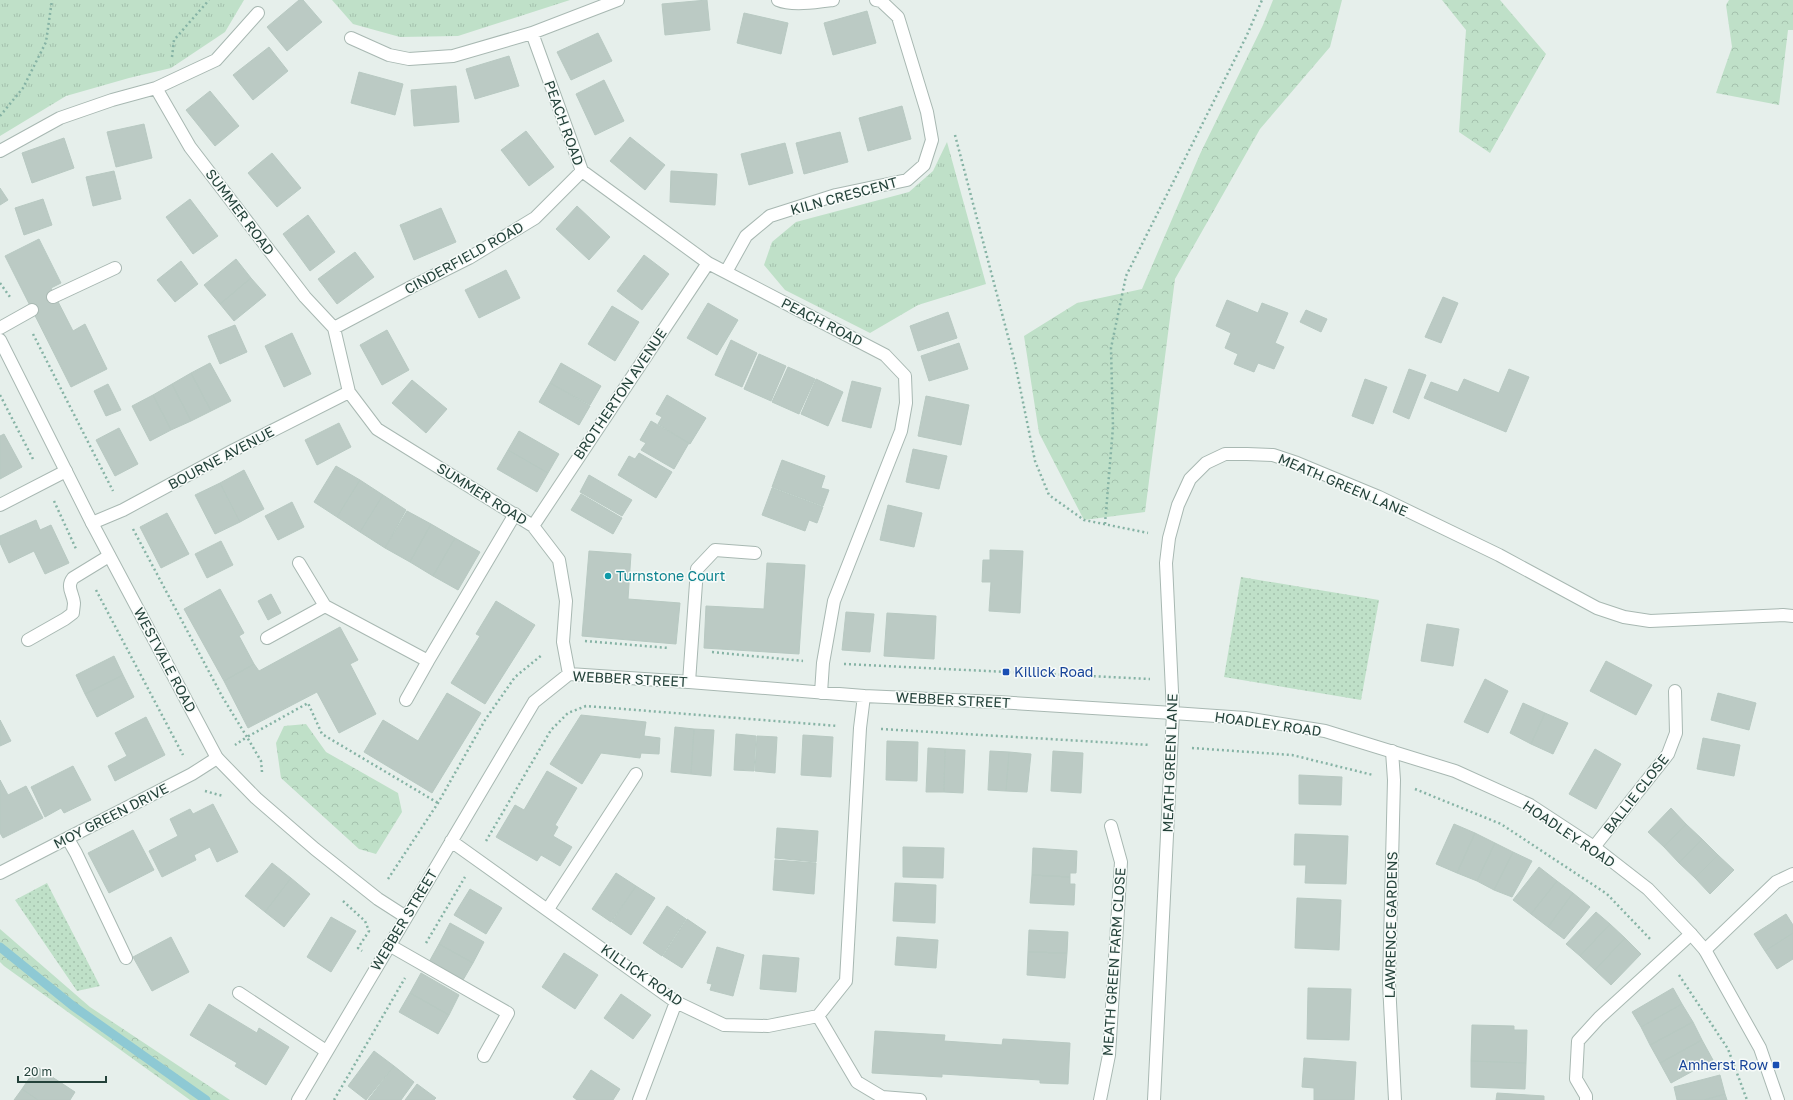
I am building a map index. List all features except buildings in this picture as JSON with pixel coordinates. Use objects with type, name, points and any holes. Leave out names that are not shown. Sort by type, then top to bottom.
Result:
[{"type":"street","points":[[351,38],[389,55],[409,59],[453,56],[532,33],[618,0]]},
{"type":"street","points":[[778,0],[783,2],[833,0]]},
{"type":"street","name":"KILN CRESCENT","points":[[726,272],[746,236],[770,216],[836,195],[907,180],[924,165],[932,140],[927,112],[898,16],[881,1],[876,0]]},
{"type":"street","points":[[0,151],[60,118],[112,100],[156,88],[216,60],[258,13]]},
{"type":"street","name":"PEACH ROAD","points":[[532,33],[582,171],[708,263],[885,355],[905,376],[906,403],[901,431],[834,601],[823,663],[821,693]]},
{"type":"street","name":"SUMMER ROAD","points":[[156,88],[190,147],[305,297],[334,328]]},
{"type":"street","name":"CINDERFIELD ROAD","points":[[334,328],[469,258],[535,218],[582,171]]},
{"type":"street","name":"BROTHERTON AVENUE","points":[[533,526],[708,263]]},
{"type":"street","points":[[53,297],[115,268]]},
{"type":"street","points":[[0,328],[32,310]]},
{"type":"street","points":[[334,328],[350,392]]},
{"type":"street","name":"WESTVALE ROAD","points":[[0,340],[109,556],[217,758],[256,798],[315,849],[378,899],[406,917]]},
{"type":"street","name":"SUMMER ROAD","points":[[350,392],[377,429],[533,526],[559,560],[566,601],[563,642],[569,674]]},
{"type":"street","name":"BOURNE AVENUE","points":[[92,523],[123,510],[234,450],[350,392]]},
{"type":"street","name":"MEATH GREEN LANE","points":[[1154,1100],[1174,713],[1166,564],[1169,538],[1178,505],[1190,479],[1206,463],[1225,454],[1273,455],[1297,463],[1379,497],[1499,555],[1597,608],[1624,617],[1650,621],[1783,615],[1793,616]]},
{"type":"street","points":[[0,505],[66,471]]},
{"type":"street","points":[[406,700],[515,514]]},
{"type":"street","points":[[689,682],[697,569],[715,550],[754,553]]},
{"type":"street","points":[[28,640],[73,613],[74,603],[69,588],[70,582],[85,570],[109,556]]},
{"type":"street","points":[[299,563],[325,606],[428,661]]},
{"type":"street","points":[[268,638],[325,606]]},
{"type":"street","name":"WEBBER STREET","points":[[298,1100],[388,945],[534,702],[569,674],[864,696],[997,702],[1174,713]]},
{"type":"street","name":"BALLIE CLOSE","points":[[1594,847],[1668,754],[1676,733],[1675,691]]},
{"type":"street","points":[[864,696],[860,728],[846,981],[818,1016],[857,1082],[882,1097],[920,1100]]},
{"type":"street","name":"HOADLEY ROAD","points":[[1174,713],[1245,718],[1325,731],[1392,750],[1455,771],[1530,805],[1594,847],[1648,889],[1705,950],[1760,1048],[1778,1100]]},
{"type":"street","name":"LAWRENCE GARDENS","points":[[1392,750],[1394,780],[1389,983],[1395,1100]]},
{"type":"street","name":"MOY GREEN DRIVE","points":[[1,870],[68,840],[192,774],[217,758]]},
{"type":"street","points":[[548,910],[636,774]]},
{"type":"street","name":"MEATH GREEN FARM CLOSE","points":[[1100,1100],[1109,1055],[1121,862],[1112,826]]},
{"type":"street","points":[[68,840],[76,852],[126,958]]},
{"type":"street","name":"KILLICK ROAD","points":[[451,841],[676,1002],[724,1025],[768,1026],[818,1016]]},
{"type":"street","points":[[1705,950],[1776,882],[1793,874]]},
{"type":"street","points":[[1586,1100],[1586,1096],[1576,1079],[1578,1041],[1599,1018],[1691,934]]},
{"type":"street","points":[[388,945],[508,1013],[484,1056]]},
{"type":"street","points":[[239,994],[326,1051]]},
{"type":"street","points":[[639,1100],[676,1002]]},
{"type":"path","points":[[0,116],[23,88],[46,42],[52,0]]},
{"type":"path","points":[[175,79],[171,68],[174,40],[209,0]]},
{"type":"path","points":[[1105,524],[1113,427],[1111,348],[1126,276],[1247,35],[1262,0]]},
{"type":"path","points":[[953,129],[1015,363],[1035,461],[1049,495],[1084,520],[1169,538]]},
{"type":"path","points":[[0,396],[37,466]]},
{"type":"path","points":[[54,501],[85,570],[185,760]]},
{"type":"path","points":[[247,737],[308,703],[322,734],[438,803]]},
{"type":"path","points":[[486,842],[551,730],[568,713],[586,706],[842,726]]},
{"type":"path","points":[[881,729],[1149,745]]},
{"type":"path","points":[[1193,748],[1292,755],[1394,780],[1500,824],[1607,894],[1667,956],[1728,1049],[1747,1100]]},
{"type":"path","points":[[334,1100],[415,960],[465,878]]},
{"type":"path","points":[[358,948],[369,931]]},
{"type":"green space","points":[[0,0],[244,0],[225,32],[171,68],[66,96],[0,136]]},
{"type":"green space","points":[[332,0],[570,0],[458,36],[400,37],[353,24]]},
{"type":"green space","points":[[1273,0],[1342,0],[1330,47],[1260,129],[1175,279],[1145,512],[1084,520],[1039,433],[1024,336],[1077,303],[1142,289],[1200,154],[1263,25]]},
{"type":"green space","points":[[1442,0],[1500,0],[1546,54],[1490,153],[1459,132],[1466,30]]},
{"type":"green space","points":[[1729,0],[1793,0],[1793,30],[1788,30],[1779,105],[1716,93],[1732,47],[1726,5]]},
{"type":"green space","points":[[947,142],[986,284],[918,305],[870,333],[785,290],[764,265],[772,242],[796,222],[909,192],[933,171]]},
{"type":"green space","points":[[1241,577],[1379,600],[1361,700],[1224,677]]},
{"type":"green space","points":[[306,724],[326,752],[398,793],[402,812],[376,854],[359,849],[281,778],[276,743],[284,726]]},
{"type":"green space","points":[[47,883],[100,986],[77,991],[15,900]]},
{"type":"green space","points":[[0,929],[90,1007],[230,1100],[190,1100],[4,966],[0,962]]},
{"type":"waterway","points":[[0,947],[73,1006],[206,1100]]},
{"type":"place","name":"Turnstone Court","points":[[608,576]]},
{"type":"place","name":"Killick Road","points":[[1006,672]]},
{"type":"place","name":"Amherst Row","points":[[1776,1065]]}]
